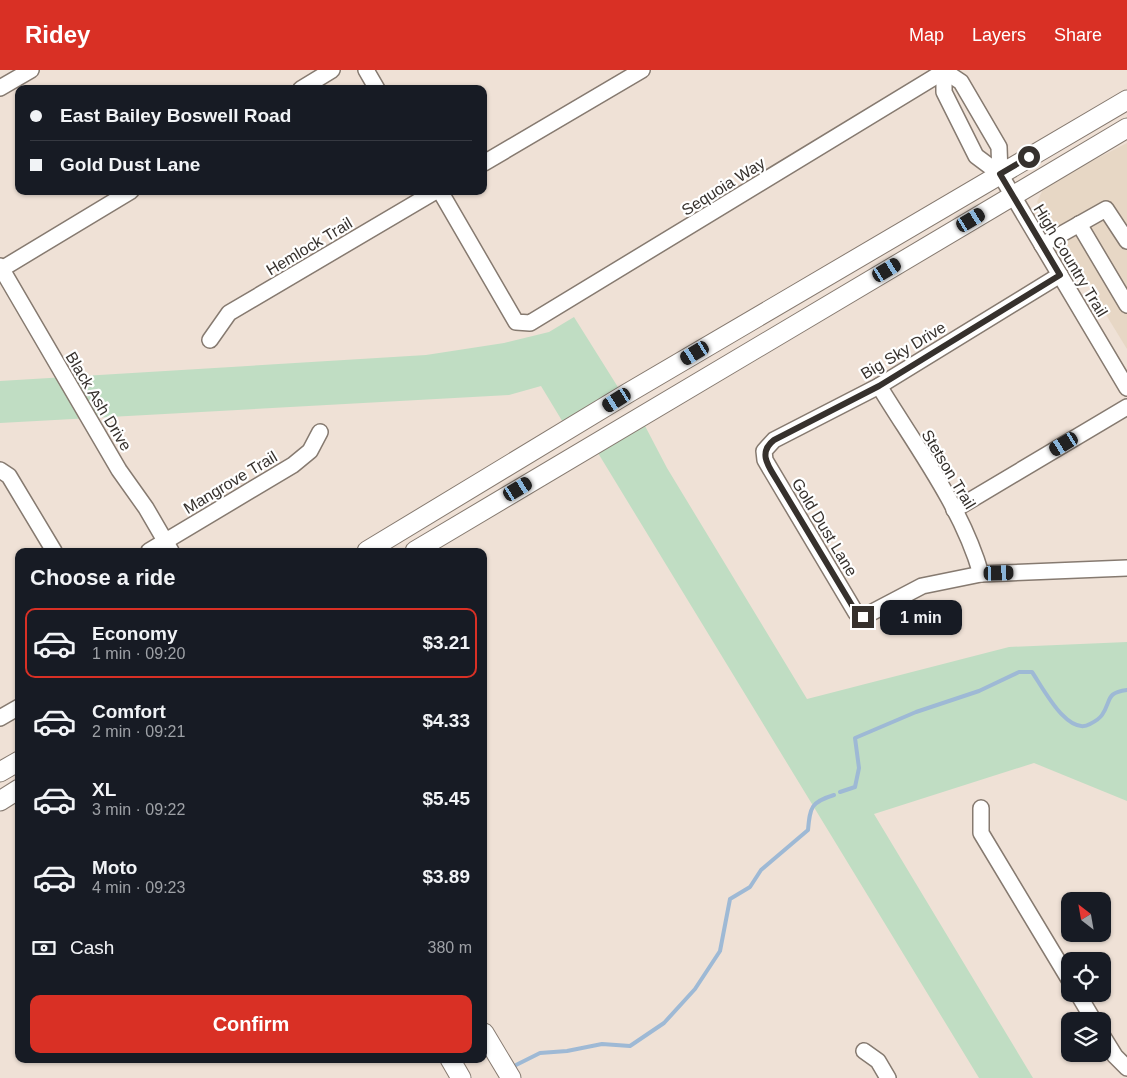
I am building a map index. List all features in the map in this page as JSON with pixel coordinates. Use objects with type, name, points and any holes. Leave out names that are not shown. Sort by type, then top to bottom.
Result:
[{"type":"main road","points":[[372,548],[628,393],[1127,100]]},
{"type":"main road","points":[[420,548],[1127,128]]},
{"type":"main road","points":[[0,772],[15,763]]},
{"type":"main road","points":[[0,801],[15,792]]},
{"type":"main road","points":[[487,1038],[511,1078]]},
{"type":"main road","points":[[452,1063],[461,1078]]},
{"type":"street","points":[[0,88],[31,70]]},
{"type":"street","points":[[307,85],[332,70]]},
{"type":"street","points":[[366,70],[375,85]]},
{"type":"street","points":[[487,161],[642,70]]},
{"type":"street","points":[[944,70],[961,82],[999,147],[1000,174]]},
{"type":"street","points":[[944,70],[944,92],[976,156],[1000,174]]},
{"type":"street","name":"Sequoia Way","points":[[440,195],[516,322],[530,323],[944,70]]},
{"type":"street","name":"High Country Trail","points":[[1000,174],[1127,388]]},
{"type":"street","points":[[1,269],[124,195]]},
{"type":"street","name":"Hemlock Trail","points":[[210,340],[230,313],[431,195]]},
{"type":"street","points":[[1042,245],[1104,209],[1108,210],[1127,242]]},
{"type":"street","points":[[1079,224],[1127,305]]},
{"type":"street","name":"Black Ash Drive","points":[[1,269],[114,462],[146,508],[168,547]]},
{"type":"street","name":"Big Sky Drive","points":[[764,451],[774,440],[879,386],[1060,275]]},
{"type":"street","name":"Stetson Trail","points":[[879,386],[954,510],[973,547],[981,574]]},
{"type":"street","points":[[954,510],[1127,407]]},
{"type":"street","name":"Mangrove Trail","points":[[168,547],[293,465],[310,451],[320,432]]},
{"type":"street","name":"Gold Dust Lane","points":[[764,451],[765,460],[773,474],[856,612],[863,617],[922,586],[981,574]]},
{"type":"street","points":[[0,470],[9,476],[52,548]]},
{"type":"street","points":[[981,574],[1127,568]]},
{"type":"street","points":[[0,718],[15,709]]},
{"type":"street","points":[[981,808],[982,832],[1061,966]]},
{"type":"street","points":[[1111,1050],[1127,1068]]},
{"type":"street","points":[[864,1051],[878,1061],[888,1078]]},
{"type":"shaded area","points":[[1127,143],[1127,349],[1037,202],[1045,185]]},
{"type":"green space","points":[[574,317],[621,392],[564,424],[541,386],[509,395],[0,423],[0,381],[426,355],[504,343],[549,332]]},
{"type":"green space","points":[[644,424],[667,468],[807,699],[1009,647],[1127,642],[1127,801],[1034,763],[874,814],[1033,1078],[979,1078],[598,453]]},
{"type":"waterway","points":[[840,792],[855,787],[859,768],[855,738],[916,712],[979,691],[1019,672],[1032,672],[1057,709],[1073,724],[1082,726],[1090,724],[1101,716],[1112,695],[1127,690]]},
{"type":"waterway","points":[[516,1065],[540,1053],[567,1051],[602,1044],[630,1046],[664,1023],[695,989],[720,951],[730,899],[750,887],[761,870],[808,830],[813,806],[821,800],[834,795]]},
{"type":"route","points":[[863,617],[859,616],[856,612],[768,466],[764,451],[774,440],[879,386],[1060,275],[1000,174],[1029,157]]}]
